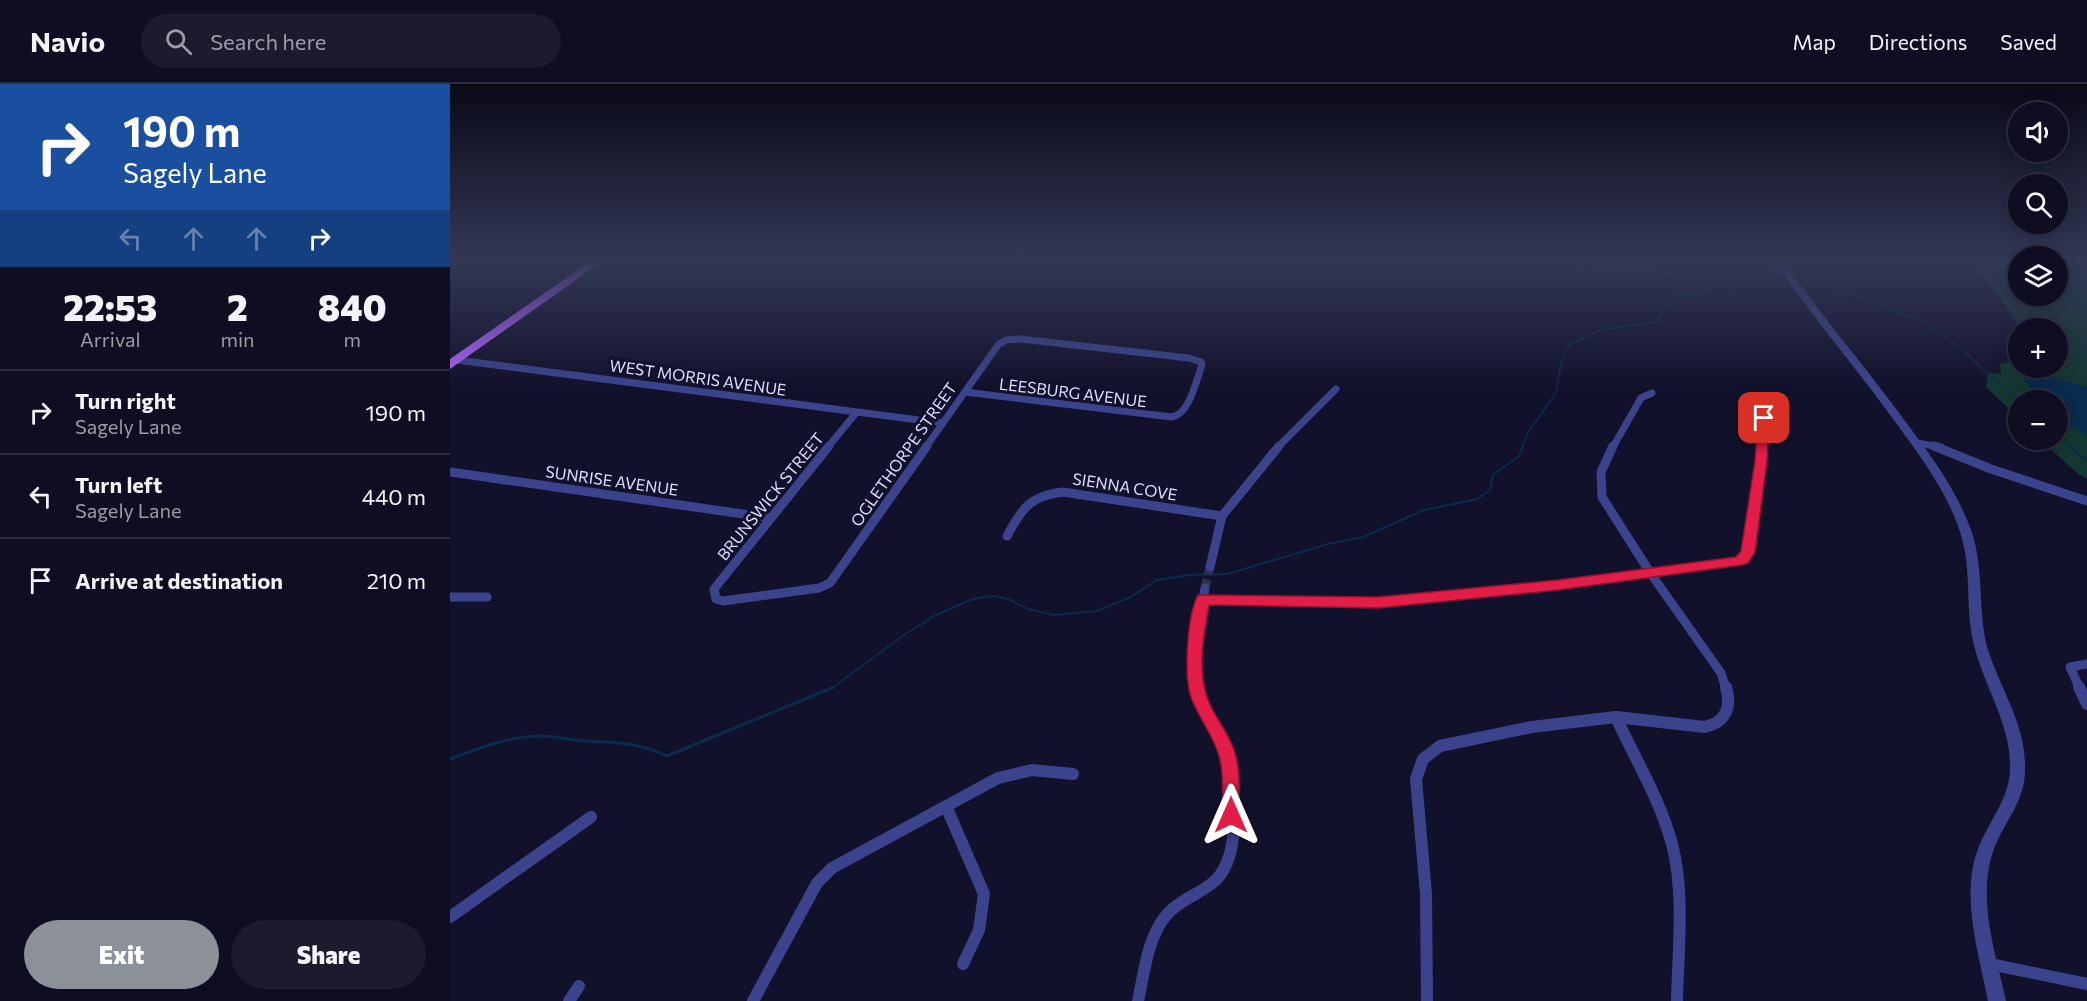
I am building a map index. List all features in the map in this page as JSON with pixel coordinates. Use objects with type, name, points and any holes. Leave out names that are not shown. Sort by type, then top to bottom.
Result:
[{"type":"main road","points":[[452,362],[537,303]]},
{"type":"street","points":[[1809,303],[1917,443],[1953,503],[1969,542],[1978,637],[2013,733],[2018,770],[2012,803],[1988,845],[1982,862],[1980,890],[1982,920],[1997,1001]]},
{"type":"street","name":"OGLETHORPE STREET","points":[[716,599],[723,601],[826,586],[830,583],[998,345],[1006,340],[1021,339],[1111,349],[1189,358],[1201,362],[1202,369],[1184,410],[1178,416]]},
{"type":"street","name":"WEST MORRIS AVENUE","points":[[452,362],[942,423]]},
{"type":"street","points":[[1210,567],[1222,516],[1286,437],[1336,389]]},
{"type":"street","name":"LEESBURG AVENUE","points":[[965,392],[1165,417],[1178,416]]},
{"type":"street","points":[[1427,1001],[1426,894],[1416,779],[1423,759],[1434,750],[1451,742],[1591,718],[1616,717],[1705,726],[1720,722],[1727,714],[1728,690],[1721,673],[1651,574],[1602,497],[1600,480],[1607,457],[1641,398],[1652,393]]},
{"type":"street","name":"BRUNSWICK STREET","points":[[716,599],[713,594],[714,589],[856,413]]},
{"type":"street","points":[[1138,1001],[1162,920],[1173,906],[1217,882],[1227,868],[1231,853],[1230,777],[1226,751],[1199,698],[1195,680],[1194,652],[1204,594],[1378,602],[1651,574],[1730,563],[1743,559],[1746,556],[1761,461],[1764,418]]},
{"type":"street","points":[[1917,443],[1940,447],[1991,469],[2087,501]]},
{"type":"street","name":"SUNRISE AVENUE","points":[[450,472],[771,518]]},
{"type":"street","name":"SIENNA COVE","points":[[1007,536],[1021,509],[1030,501],[1052,493],[1063,492],[1222,516]]},
{"type":"street","points":[[450,597],[487,597]]},
{"type":"street","points":[[2087,664],[2070,667],[2087,704]]},
{"type":"street","points":[[1616,717],[1662,818],[1676,861],[1677,1001]]},
{"type":"street","points":[[753,1001],[812,891],[825,874],[847,859],[1011,774],[1032,770],[1073,774]]},
{"type":"street","points":[[946,806],[984,894],[984,908],[976,942],[963,964]]},
{"type":"street","points":[[450,917],[591,817]]},
{"type":"street","points":[[1990,964],[2087,984]]},
{"type":"street","points":[[569,1001],[579,986]]},
{"type":"green space","points":[[2003,303],[2008,303],[2008,306],[2068,306],[2068,303],[2087,303],[2087,479],[2052,450],[2068,450],[2068,390],[2008,390],[2008,408],[1986,387],[1988,373],[2001,374],[2000,364],[2008,362],[2008,378],[2068,378],[2068,318],[2015,318]]},
{"type":"water","points":[[2056,378],[2087,387],[2087,436],[2068,424],[2068,390],[2033,390],[2025,379]]},
{"type":"waterway","points":[[1522,447],[1529,431],[1556,393],[1562,358],[1570,344],[1600,330],[1656,322],[1668,303]]},
{"type":"waterway","points":[[1873,303],[1923,321],[1963,350],[2008,393]]},
{"type":"waterway","points":[[833,687],[904,635],[936,615],[973,599],[993,596],[1008,599],[1028,609],[1054,615],[1097,611],[1131,597],[1157,580],[1189,575],[1227,574],[1328,544],[1363,537],[1424,510],[1477,499],[1490,490],[1493,475],[1519,456],[1523,446]]},
{"type":"waterway","points":[[2068,446],[2087,461]]},
{"type":"waterway","points":[[450,759],[508,740],[532,736],[628,744],[667,756],[833,687]]},
{"type":"tunnel","points":[[1205,588],[1210,567]]},
{"type":"route","points":[[1231,815],[1230,777],[1226,751],[1199,698],[1195,680],[1194,652],[1203,599],[1378,602],[1558,585],[1737,561],[1743,559],[1748,552],[1761,461],[1764,418]]}]
